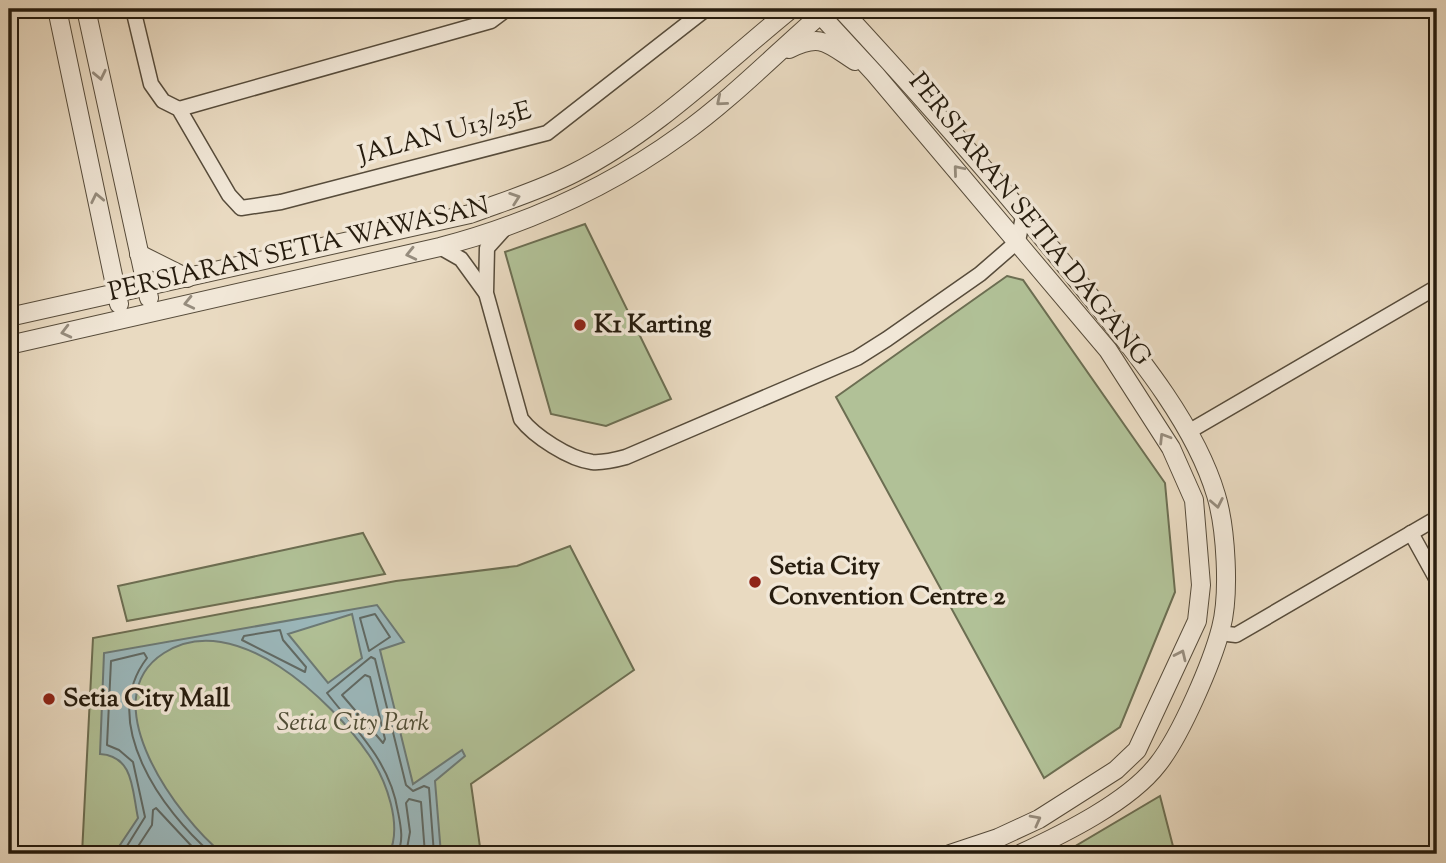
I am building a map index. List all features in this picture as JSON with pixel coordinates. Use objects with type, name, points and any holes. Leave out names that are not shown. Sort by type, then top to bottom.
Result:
[{"type":"street","points":[[57,9],[122,318]]},
{"type":"street","points":[[86,9],[152,312]]},
{"type":"street","points":[[133,9],[151,84],[163,102],[179,109],[491,22],[507,9]]},
{"type":"street","name":"JALAN U13/25E","points":[[179,109],[229,195],[241,208],[281,202],[547,133],[706,9]]},
{"type":"street","name":"PERSIARAN SETIA WAWASAN","points":[[9,317],[470,214],[575,173],[665,113],[791,9]]},
{"type":"street","name":"PERSIARAN SETIA DAGANG","points":[[841,9],[1024,212],[1125,340],[1188,432],[1216,495],[1224,551],[1224,594],[1219,633],[1187,712],[1158,765],[1127,793],[1051,840],[1020,854]]},
{"type":"street","points":[[859,9],[891,62]]},
{"type":"street","name":"PERSIARAN SETIA WAWASAN","points":[[9,345],[440,247],[505,228],[621,175],[683,134],[773,57],[821,11]]},
{"type":"street","name":"PERSIARAN SETIA DAGANG","points":[[821,11],[1108,350],[1171,448],[1194,500],[1201,585],[1197,621],[1137,750],[1116,770],[1039,819],[998,838],[950,854]]},
{"type":"street","points":[[773,57],[808,40],[822,40],[876,74]]},
{"type":"street","points":[[505,228],[486,252],[486,293],[521,419],[533,435],[590,462],[605,462],[625,457],[856,358],[951,295],[1018,241],[1023,229],[1024,212]]},
{"type":"street","points":[[1018,241],[1047,242]]},
{"type":"street","points":[[440,247],[461,259],[486,293]]},
{"type":"street","points":[[139,254],[187,278]]},
{"type":"street","points":[[81,302],[104,280],[111,265]]},
{"type":"street","points":[[1188,432],[1437,287]]},
{"type":"street","points":[[1219,633],[1236,635],[1437,518]]},
{"type":"street","points":[[1411,533],[1437,580]]},
{"type":"green space","name":"K1 Karting","points":[[585,224],[671,399],[606,426],[551,414],[505,252]]},
{"type":"green space","points":[[1007,276],[1023,280],[1165,483],[1175,592],[1120,727],[1044,778],[836,397]]},
{"type":"green space","points":[[363,533],[385,574],[127,621],[118,586]]},
{"type":"green space","name":"Setia City Park","points":[[570,546],[634,670],[471,784],[481,854],[82,854],[93,638],[396,581],[517,566]]},
{"type":"green space","points":[[1160,796],[1175,854],[1062,854]]},
{"type":"water","points":[[377,605],[404,642],[380,650],[413,784],[462,750],[465,756],[435,781],[441,854],[389,854],[393,842],[393,817],[391,803],[381,777],[352,733],[307,687],[279,666],[250,651],[221,642],[192,642],[164,653],[143,674],[136,699],[139,728],[149,758],[165,787],[185,814],[223,854],[114,854],[138,818],[130,776],[119,761],[100,754],[104,653]],"holes":[[[352,614],[362,658],[328,683],[288,634]]]},
{"type":"place","name":"K1 Karting","points":[[580,325]]},
{"type":"place","name":"Setia City Convention Centre 2","points":[[755,582]]},
{"type":"place","name":"Setia City Mall","points":[[49,699]]}]
